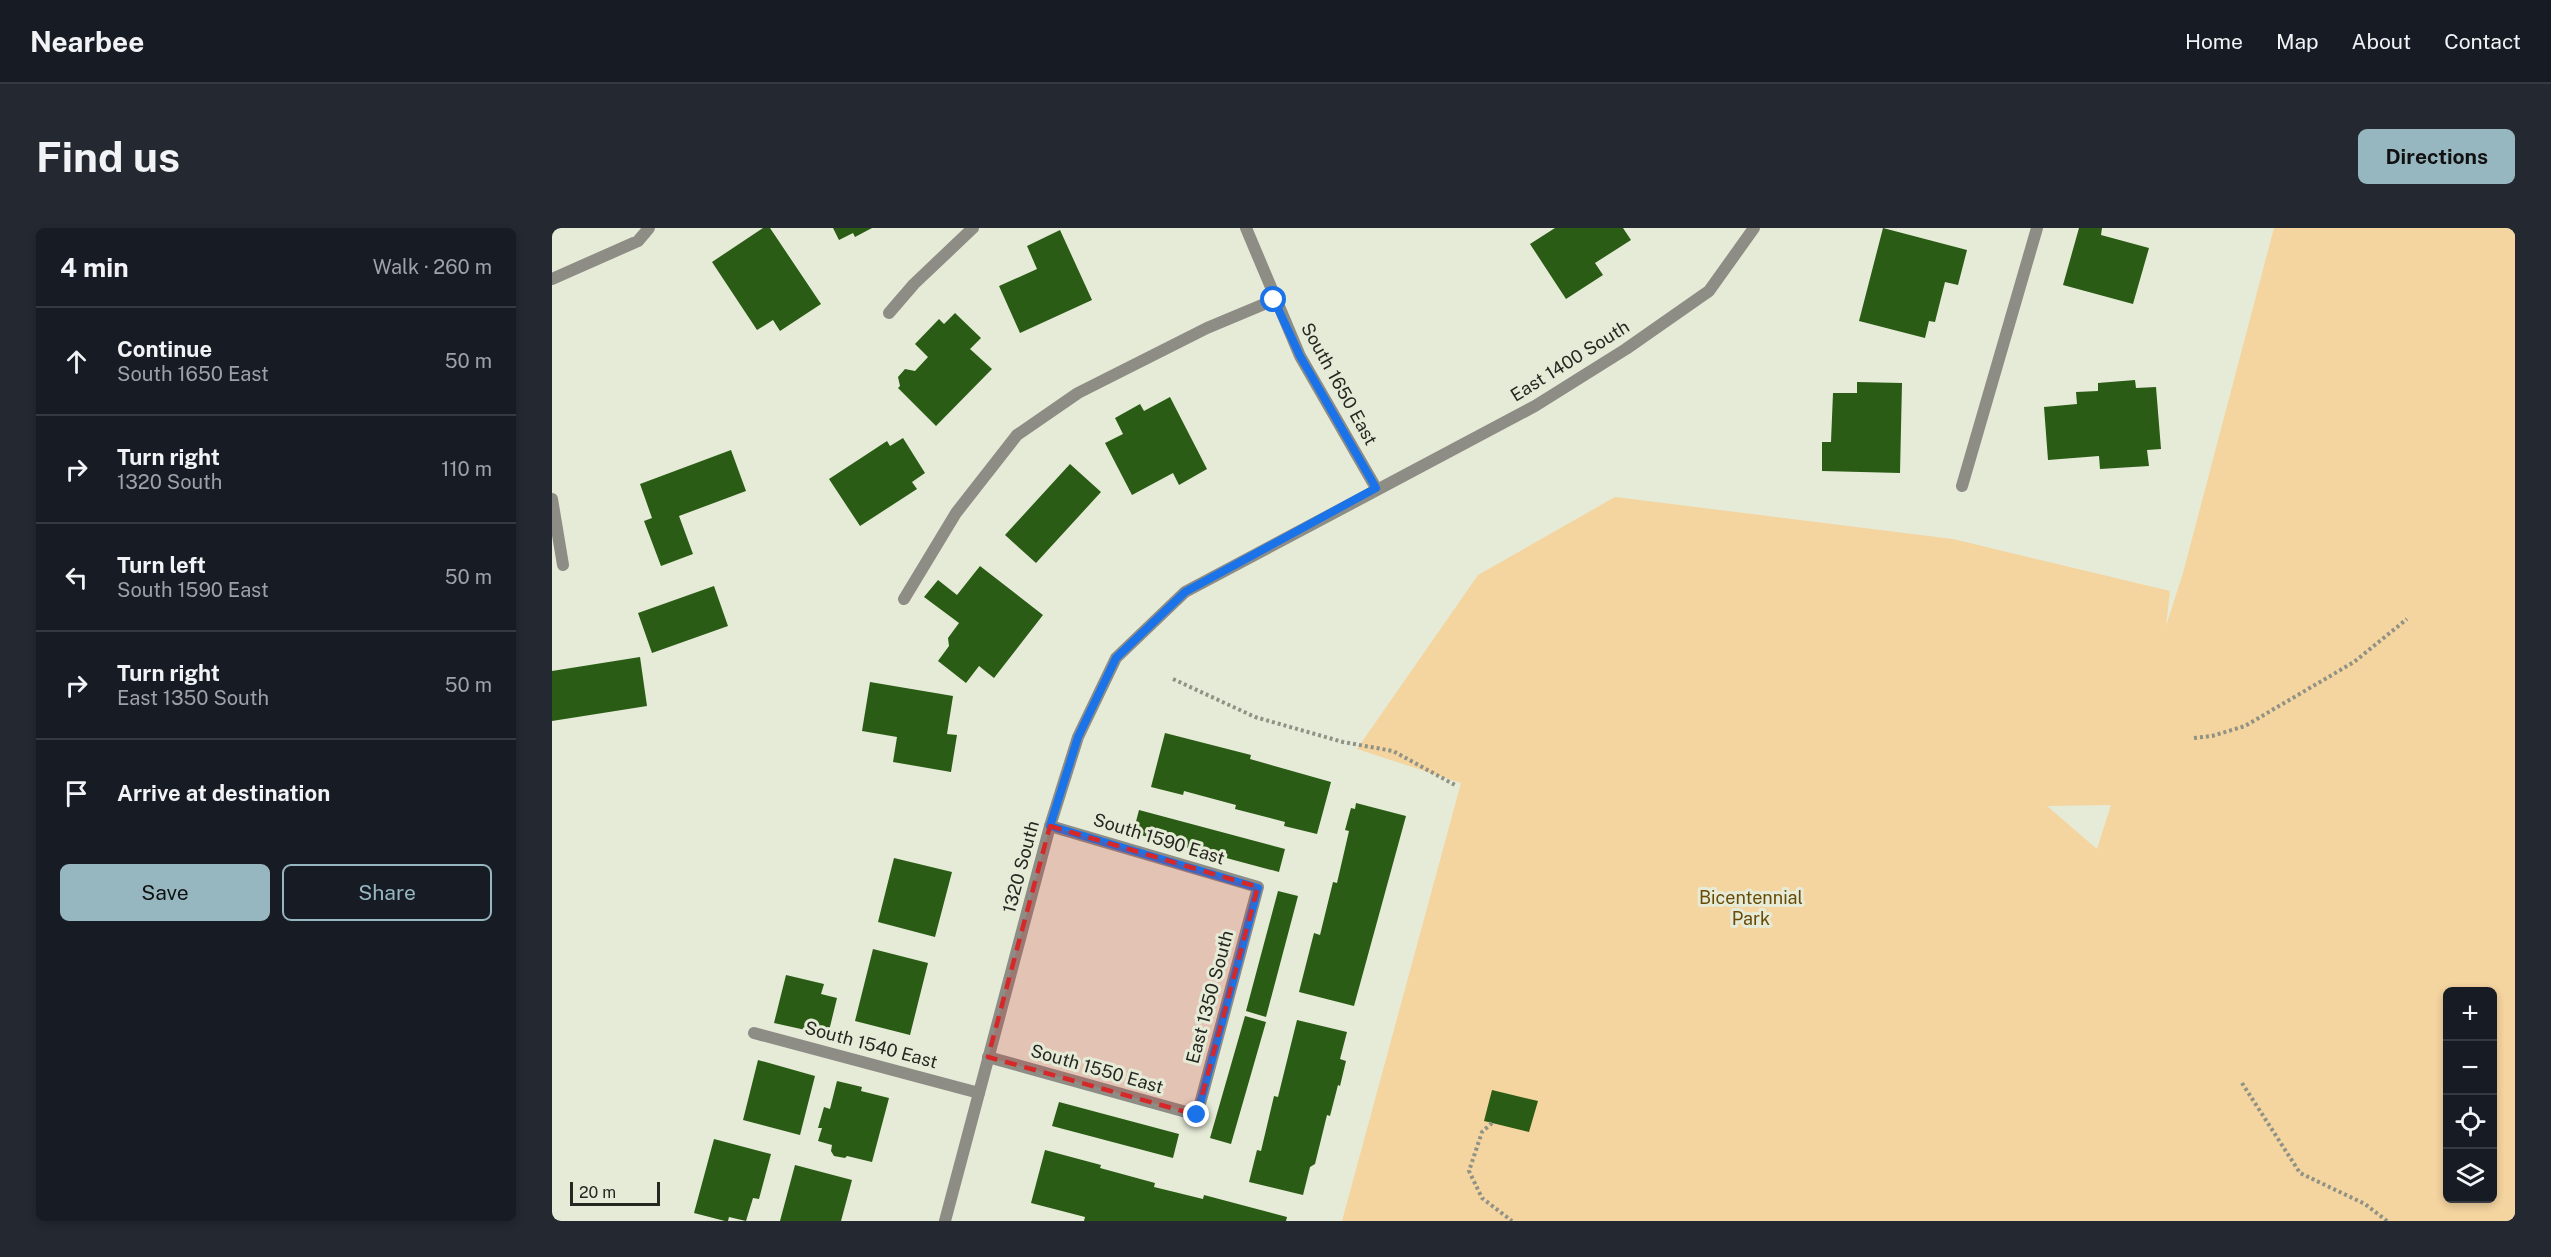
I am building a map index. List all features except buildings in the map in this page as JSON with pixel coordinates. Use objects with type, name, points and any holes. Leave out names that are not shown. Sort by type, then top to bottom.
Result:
[{"type":"street","points":[[552,279],[638,241],[649,228]]},
{"type":"street","points":[[890,313],[914,284],[973,228]]},
{"type":"street","name":"South 1650 East","points":[[1246,228],[1274,300],[1300,356],[1376,488]]},
{"type":"street","name":"East 1400 South","points":[[1376,488],[1535,405],[1626,349],[1709,291],[1754,228]]},
{"type":"street","points":[[1962,486],[2037,228]]},
{"type":"street","points":[[904,599],[956,513],[1017,435],[1077,393],[1207,328],[1274,300]]},
{"type":"street","name":"1320 South","points":[[945,1221],[1050,826],[1078,737],[1116,658],[1185,592],[1376,488]]},
{"type":"street","points":[[552,499],[563,565]]},
{"type":"street","name":"South 1590 East","points":[[1050,826],[1258,888]]},
{"type":"street","name":"East 1350 South","points":[[1197,1115],[1258,888]]},
{"type":"street","name":"South 1540 East","points":[[754,1033],[979,1093]]},
{"type":"street","name":"South 1550 East","points":[[988,1057],[1197,1115]]},
{"type":"path","points":[[2194,738],[2212,736],[2244,726],[2354,663],[2408,619]]},
{"type":"path","points":[[1173,679],[1255,717],[1343,742],[1393,751],[1455,785]]},
{"type":"path","points":[[2242,1083],[2300,1173],[2365,1203],[2387,1221]]},
{"type":"path","points":[[1492,1123],[1482,1132],[1470,1170],[1482,1198],[1512,1221]]},
{"type":"highlighted area","points":[[1050,826],[1258,887],[1197,1115],[988,1057]]},
{"type":"green space","name":"Bicentennial Park","points":[[2274,228],[2515,228],[2515,1221],[1342,1221],[1461,783],[1357,749],[1478,575],[1615,497],[1953,539],[2170,591],[2166,626],[2183,573]],"holes":[[[2111,805],[2097,849],[2047,806]]]},
{"type":"route","points":[[1197,1115],[1258,888],[1050,826],[1078,737],[1116,658],[1185,592],[1376,488],[1300,356],[1274,300]]}]
